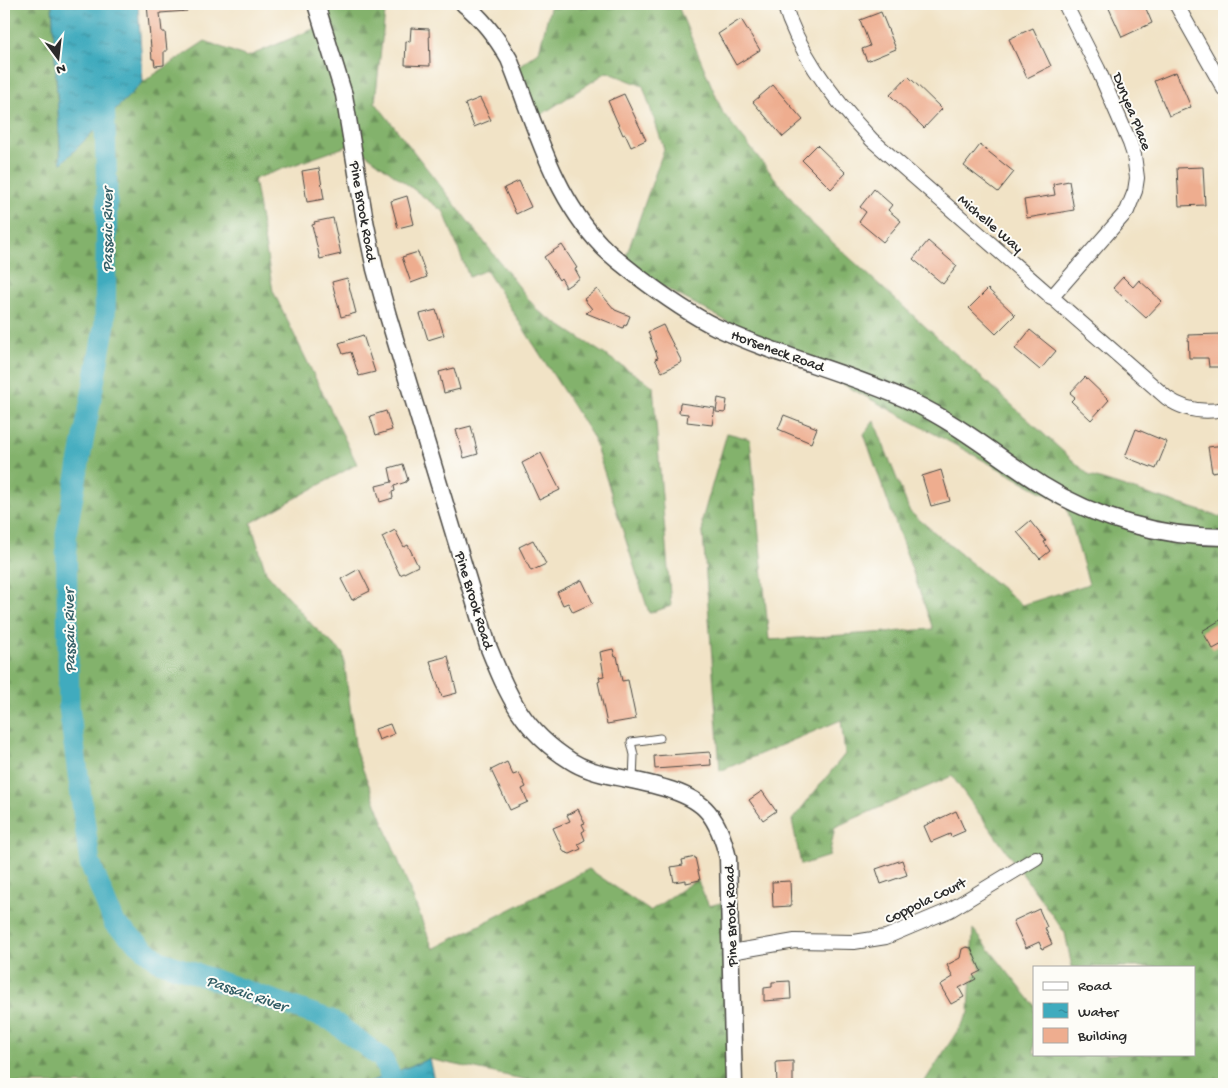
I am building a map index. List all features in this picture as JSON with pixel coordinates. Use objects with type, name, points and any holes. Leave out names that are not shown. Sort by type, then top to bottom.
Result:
[{"type":"street","name":"Pine Brook Road","points":[[316,4],[344,95],[375,269],[488,646],[513,705],[534,731],[572,762],[602,774],[683,794],[704,807],[716,823],[724,842],[728,858],[734,1084]]},
{"type":"street","name":"Horseneck Road","points":[[464,4],[486,25],[501,44],[509,59],[553,173],[577,216],[602,247],[653,288],[683,308],[745,340],[868,384],[913,403],[959,429],[1042,485],[1085,508],[1108,517],[1147,528],[1179,534],[1224,538]]},
{"type":"street","name":"Michelle Way","points":[[784,4],[804,50],[830,91],[850,117],[872,140],[1051,298],[1174,403],[1197,410],[1224,408]]},
{"type":"street","name":"Duryea Place","points":[[1051,298],[1127,211],[1135,191],[1137,178],[1130,143],[1098,69],[1065,4]]},
{"type":"street","points":[[1176,4],[1224,89]]},
{"type":"street","name":"Coppola Court","points":[[731,952],[795,941],[854,942],[886,937],[950,910],[1036,858]]},
{"type":"lane","points":[[633,781],[634,755],[631,742],[660,738]]},
{"type":"green space","points":[[4,4],[52,4],[61,164],[143,82],[205,41],[247,57],[318,27],[313,4],[386,4],[375,102],[538,311],[653,386],[671,606],[649,613],[593,437],[486,270],[469,277],[444,212],[353,144],[254,179],[273,291],[357,464],[251,523],[266,572],[313,626],[343,653],[356,752],[433,949],[589,869],[650,911],[697,879],[709,906],[728,901],[731,1084],[546,1084],[429,1059],[367,1084],[4,1084]]},
{"type":"green space","points":[[551,4],[677,4],[723,113],[809,221],[1090,476],[1224,518],[1224,1084],[923,1084],[969,1013],[973,929],[1033,1004],[1033,1056],[1196,1056],[1196,966],[1072,966],[1065,933],[952,776],[835,827],[829,856],[801,865],[792,820],[845,754],[841,720],[720,771],[702,520],[727,433],[750,439],[769,640],[933,629],[864,434],[874,421],[910,512],[1022,605],[1089,584],[1066,505],[623,265],[664,149],[643,86],[607,72],[530,122],[513,70],[539,51]]},
{"type":"water","points":[[52,4],[138,4],[143,82],[61,164]]},
{"type":"water","points":[[429,1059],[435,1084],[366,1083]]},
{"type":"building","points":[[147,4],[187,4],[187,11],[160,13],[167,51],[164,51],[164,65],[155,66],[154,59],[152,59]]},
{"type":"building","points":[[1107,4],[1144,4],[1152,23],[1122,37]]},
{"type":"building","points":[[881,12],[896,49],[867,61],[862,49],[870,46],[860,20]]},
{"type":"building","points":[[741,19],[760,50],[736,65],[718,34]]},
{"type":"building","points":[[411,28],[429,29],[430,66],[405,65],[406,41],[410,42]]},
{"type":"building","points":[[1033,28],[1051,66],[1027,78],[1009,39]]},
{"type":"building","points":[[1176,72],[1191,107],[1169,116],[1154,81]]},
{"type":"building","points":[[908,76],[942,109],[924,128],[890,95]]},
{"type":"building","points":[[773,85],[803,120],[783,137],[753,102]]},
{"type":"building","points":[[624,94],[646,140],[631,147],[625,134],[623,135],[608,101]]},
{"type":"building","points":[[480,98],[491,120],[474,127],[465,104]]},
{"type":"building","points":[[817,145],[846,173],[831,189],[802,160]]},
{"type":"building","points":[[980,145],[1014,172],[998,192],[964,166]]},
{"type":"building","points":[[1203,167],[1205,205],[1179,206],[1177,168]]},
{"type":"building","points":[[319,168],[324,199],[307,202],[302,171]]},
{"type":"building","points":[[519,181],[531,207],[516,214],[504,188]]},
{"type":"building","points":[[1069,181],[1074,210],[1027,218],[1024,200],[1055,195],[1053,184]]},
{"type":"building","points":[[874,189],[892,205],[888,210],[901,221],[883,242],[859,222],[866,212],[860,207]]},
{"type":"building","points":[[407,196],[414,224],[398,228],[391,201]]},
{"type":"building","points":[[333,218],[341,254],[320,259],[312,225],[315,224],[314,222]]},
{"type":"building","points":[[928,241],[957,266],[943,284],[913,259]]},
{"type":"building","points":[[562,245],[577,268],[575,269],[580,278],[565,288],[561,278],[559,280],[544,257]]},
{"type":"building","points":[[418,252],[427,277],[411,283],[402,257]]},
{"type":"building","points":[[1123,277],[1133,287],[1139,280],[1162,301],[1146,318],[1113,288]]},
{"type":"building","points":[[347,278],[356,313],[341,317],[332,282]]},
{"type":"building","points":[[597,289],[615,310],[630,316],[626,326],[624,325],[623,328],[586,313],[592,309],[584,299]]},
{"type":"building","points":[[988,289],[1015,315],[996,334],[969,308]]},
{"type":"building","points":[[436,310],[444,335],[428,340],[420,314]]},
{"type":"building","points":[[663,325],[682,362],[662,372],[655,359],[658,358],[648,332]]},
{"type":"building","points":[[1030,330],[1056,351],[1040,370],[1015,349]]},
{"type":"building","points":[[1221,334],[1223,367],[1209,367],[1208,358],[1189,358],[1188,335]]},
{"type":"building","points":[[363,335],[375,372],[359,376],[351,352],[343,354],[339,343]]},
{"type":"building","points":[[454,368],[460,389],[444,393],[439,372]]},
{"type":"building","points":[[1085,377],[1109,400],[1091,420],[1071,401],[1075,397],[1070,393]]},
{"type":"building","points":[[718,398],[727,400],[725,413],[716,412]]},
{"type":"building","points":[[680,403],[715,408],[712,425],[687,422],[688,414],[679,413]]},
{"type":"building","points":[[386,411],[392,430],[376,435],[370,416]]},
{"type":"building","points":[[784,415],[817,428],[811,443],[778,429]]},
{"type":"building","points":[[471,426],[478,454],[464,458],[456,430]]},
{"type":"building","points":[[1136,429],[1167,442],[1156,469],[1125,457]]},
{"type":"building","points":[[1224,445],[1224,470],[1212,472],[1208,447]]},
{"type":"building","points":[[541,453],[560,490],[539,500],[522,463]]},
{"type":"building","points":[[403,464],[408,480],[394,486],[393,498],[380,502],[376,486],[392,482],[389,468]]},
{"type":"building","points":[[941,470],[950,501],[931,506],[922,476]]},
{"type":"building","points":[[1030,521],[1046,541],[1044,542],[1050,551],[1040,559],[1017,532]]},
{"type":"building","points":[[395,530],[404,547],[408,545],[418,566],[400,575],[382,537]]},
{"type":"building","points":[[533,540],[546,564],[531,571],[519,547]]},
{"type":"building","points":[[359,569],[370,591],[352,600],[341,579]]},
{"type":"building","points":[[582,580],[593,603],[573,612],[568,603],[563,605],[557,592]]},
{"type":"building","points":[[1224,618],[1224,643],[1213,649],[1202,631]]},
{"type":"building","points":[[613,649],[615,657],[617,656],[622,681],[628,680],[636,719],[607,724],[598,682],[600,681],[599,677],[604,676],[600,652]]},
{"type":"building","points":[[448,656],[457,693],[442,697],[430,661]]},
{"type":"building","points":[[390,724],[394,734],[379,740],[375,729]]},
{"type":"building","points":[[710,752],[711,765],[655,769],[654,756]]},
{"type":"building","points":[[507,762],[513,775],[519,773],[526,787],[522,789],[528,802],[510,810],[491,770]]},
{"type":"building","points":[[762,791],[776,811],[763,820],[749,800]]},
{"type":"building","points":[[578,809],[585,823],[582,824],[585,830],[582,832],[585,840],[578,844],[581,849],[570,854],[564,852],[553,828],[570,821],[567,815]]},
{"type":"building","points":[[956,811],[965,831],[951,837],[950,834],[931,842],[924,826]]},
{"type":"building","points":[[695,857],[700,880],[686,883],[686,880],[674,882],[671,867],[683,865],[682,860]]},
{"type":"building","points":[[902,860],[907,875],[881,884],[876,869]]},
{"type":"building","points":[[790,881],[791,906],[773,907],[772,882]]},
{"type":"building","points":[[1039,909],[1052,944],[1042,949],[1039,942],[1026,948],[1013,921]]},
{"type":"building","points":[[966,947],[971,948],[981,971],[973,975],[976,979],[959,988],[964,997],[951,1004],[940,985],[953,977],[947,965],[960,958],[962,949]]},
{"type":"building","points":[[790,981],[791,999],[764,1001],[764,988],[772,987],[772,982]]},
{"type":"building","points":[[793,1061],[793,1084],[777,1084],[776,1062]]},
{"type":"waterway","name":"Passaic River","points":[[104,91],[107,196],[105,323],[66,534],[69,707],[90,863],[114,923],[159,961],[331,1020],[382,1058],[394,1084]]}]
